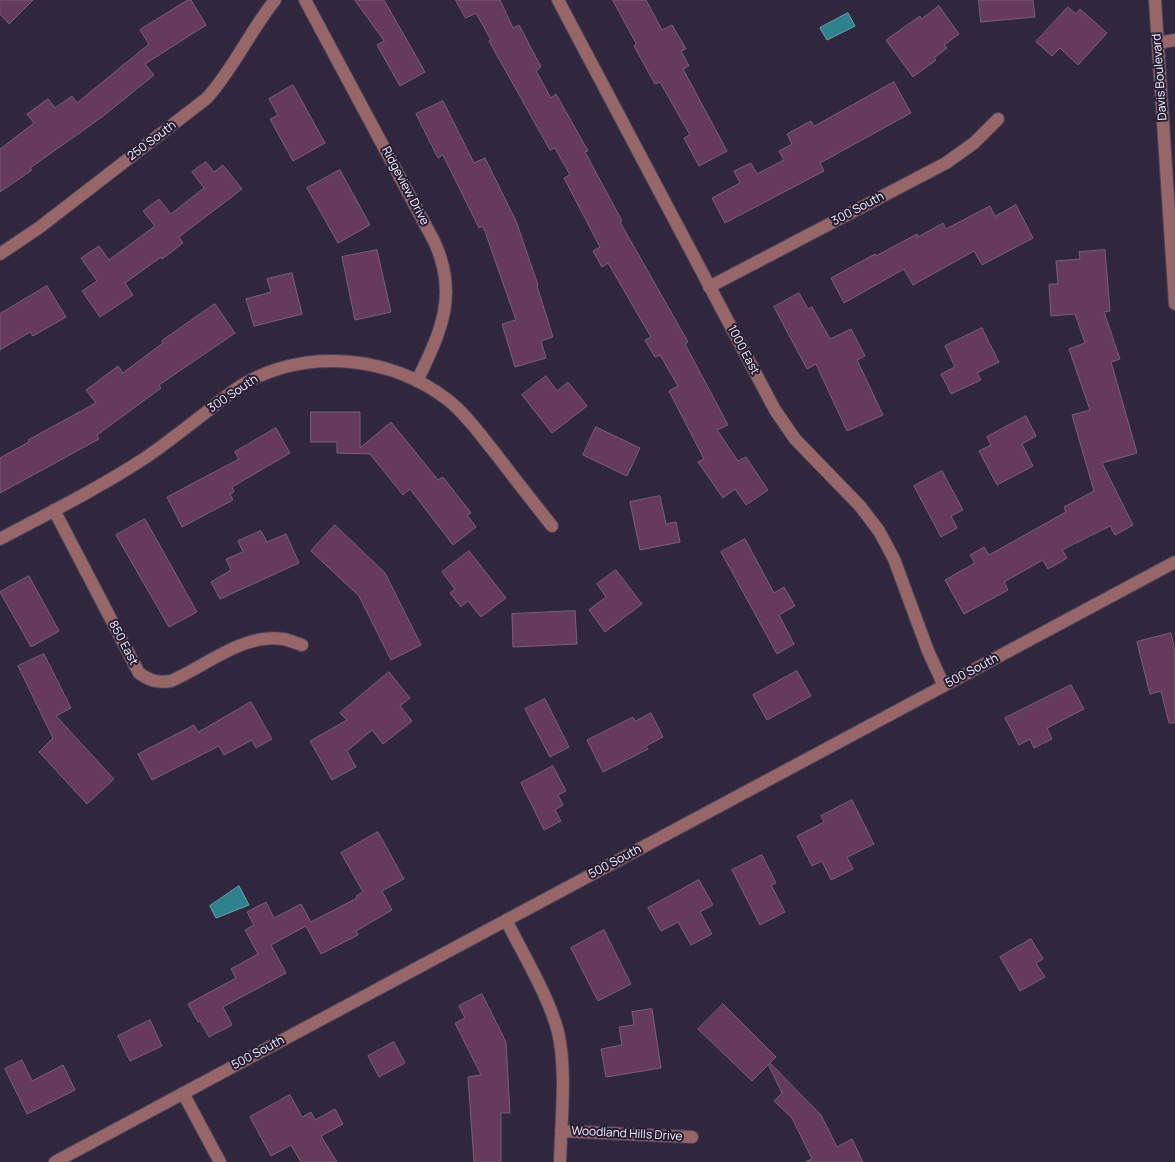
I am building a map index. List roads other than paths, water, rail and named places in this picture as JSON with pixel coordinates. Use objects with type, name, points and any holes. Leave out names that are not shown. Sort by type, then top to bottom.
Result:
[{"type":"street","name":"250 South","points":[[0,254],[48,221],[207,98],[222,81],[275,0]]},
{"type":"street","name":"Ridgeview Drive","points":[[305,0],[434,240],[444,265],[447,294],[445,310],[436,343],[417,381]]},
{"type":"street","name":"1000 East","points":[[558,0],[709,288],[784,425],[807,453],[860,506],[878,531],[894,559],[928,651],[944,686]]},
{"type":"street","name":"Davis Boulevard","points":[[1155,0],[1175,304]]},
{"type":"street","points":[[1158,43],[1175,40]]},
{"type":"street","name":"300 South","points":[[709,288],[946,163],[974,143],[998,119]]},
{"type":"street","name":"300 South","points":[[0,539],[111,480],[174,438],[232,392],[248,382],[282,367],[310,361],[340,360],[379,367],[417,381],[434,390],[450,402],[465,417],[552,526]]},
{"type":"street","name":"850 East","points":[[54,510],[140,673],[148,680],[160,683],[171,681],[240,645],[262,640],[283,639],[302,645]]},
{"type":"street","name":"500 South","points":[[55,1162],[1175,562]]},
{"type":"street","name":"Woodland Hills Drive","points":[[506,920],[547,1003],[558,1032],[562,1062],[560,1162]]},
{"type":"street","points":[[183,1093],[220,1162]]},
{"type":"street","name":"Woodland Hills Drive","points":[[561,1131],[692,1137]]}]
